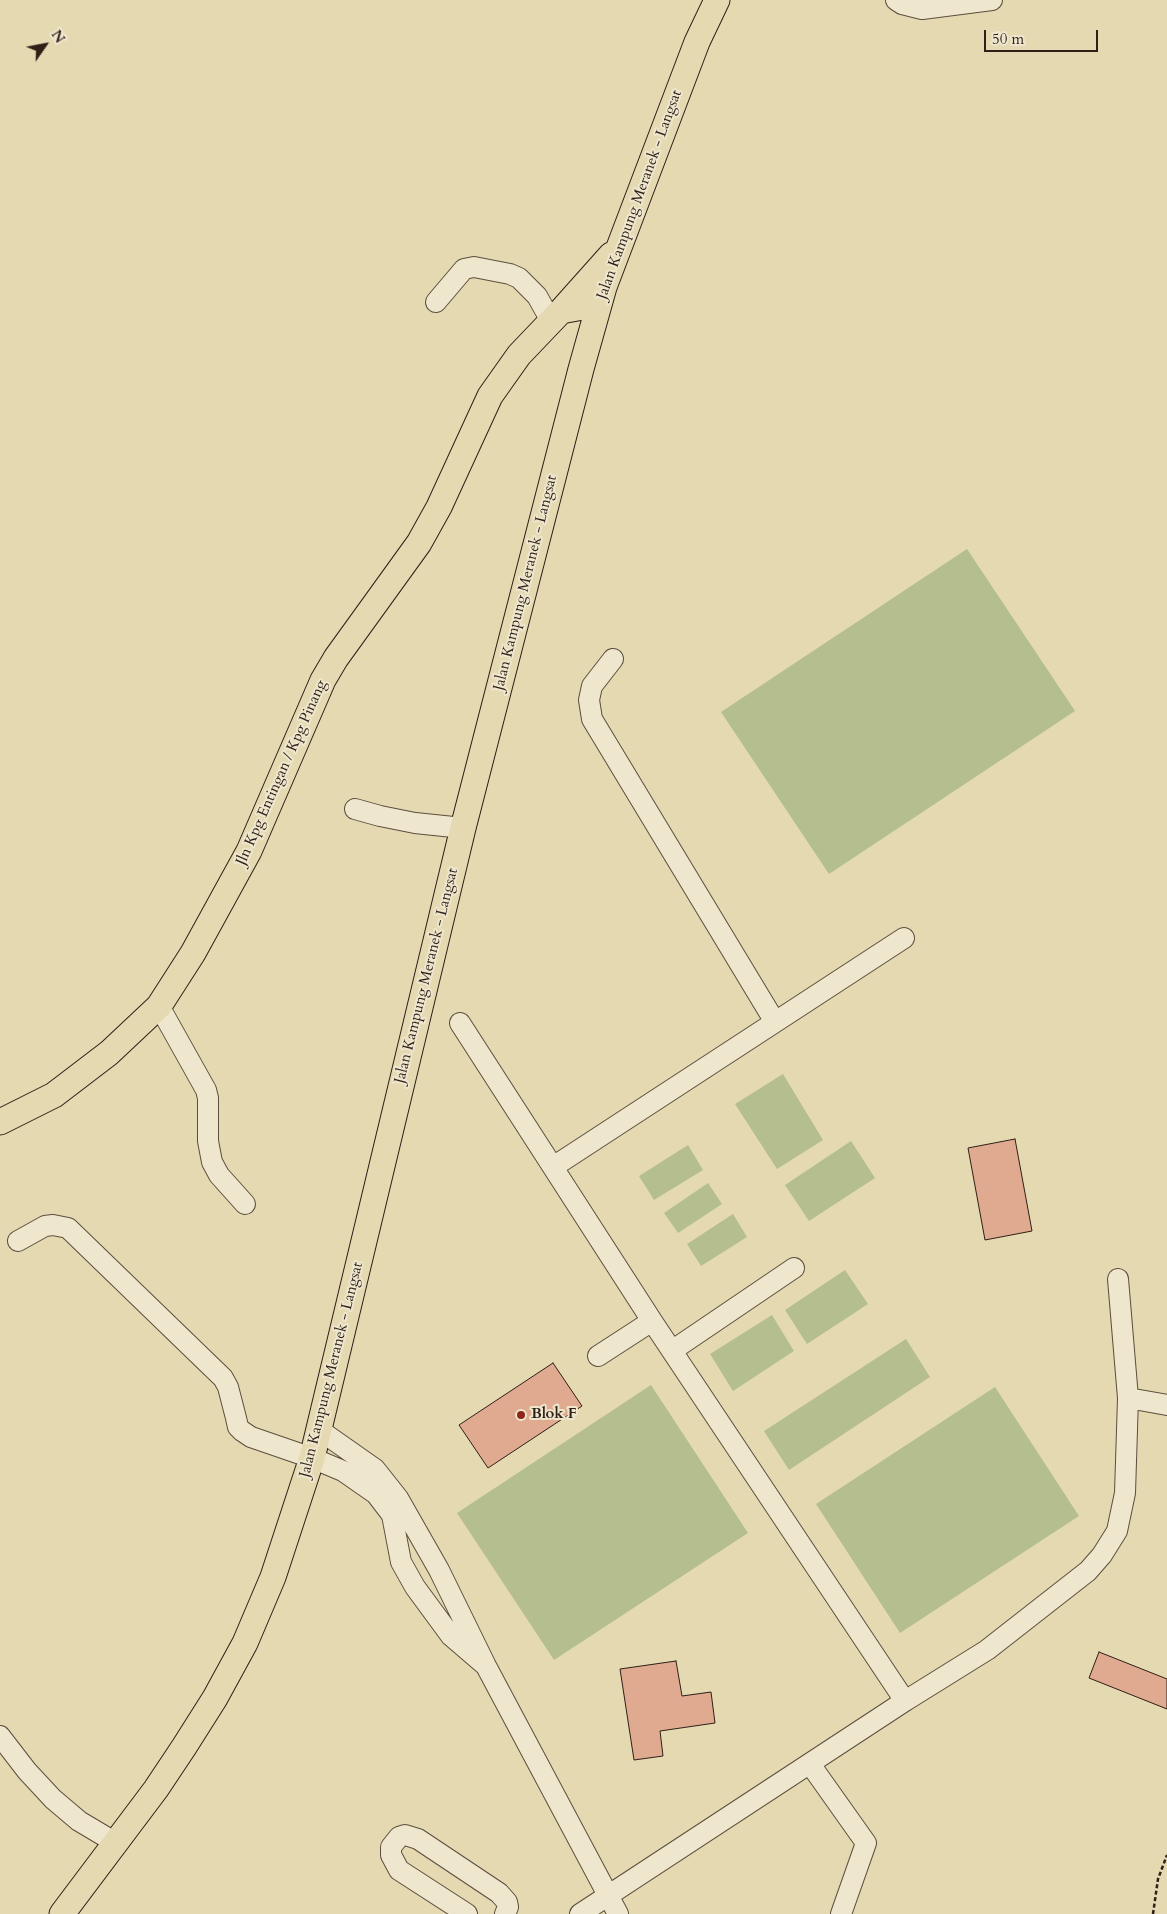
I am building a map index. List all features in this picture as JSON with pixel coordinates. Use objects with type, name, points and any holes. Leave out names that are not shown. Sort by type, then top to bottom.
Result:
[{"type":"main road","name":"Jalan Kampung Meranek - Langsat","points":[[62,1914],[156,1789],[215,1698],[245,1642],[273,1577],[312,1458],[463,828],[599,304],[697,42],[717,0]]},
{"type":"main road","name":"Jln Kpg Entingan / Kpg Pinang","points":[[0,1122],[54,1095],[108,1052],[159,1006],[193,953],[249,851],[323,680],[340,652],[420,542],[439,507],[490,396],[519,354],[620,245]]},
{"type":"main road","points":[[556,316],[599,304]]},
{"type":"main road","points":[[556,316],[592,332]]},
{"type":"street","points":[[896,0],[902,4],[922,9],[992,0]]},
{"type":"street","points":[[436,302],[464,268],[474,267],[510,274],[519,278],[556,316]]},
{"type":"street","points":[[613,659],[592,686],[590,700],[592,719],[775,1022]]},
{"type":"street","points":[[355,809],[406,821],[463,828]]},
{"type":"street","points":[[553,1167],[904,938]]},
{"type":"street","points":[[159,1006],[206,1090],[208,1098],[208,1141],[212,1162],[219,1175],[245,1204]]},
{"type":"street","points":[[460,1023],[652,1321],[905,1701]]},
{"type":"street","points":[[18,1241],[44,1226],[53,1225],[68,1228],[223,1378],[232,1396],[238,1427],[242,1431],[251,1437],[343,1471],[376,1494],[439,1570],[486,1666],[618,1914]]},
{"type":"street","points":[[673,1350],[794,1268]]},
{"type":"street","points":[[580,1914],[986,1650],[1088,1571],[1102,1555],[1117,1531],[1125,1494],[1128,1398],[1118,1279]]},
{"type":"street","points":[[598,1356],[652,1321]]},
{"type":"street","points":[[1128,1398],[1167,1406]]},
{"type":"street","points":[[318,1429],[375,1469],[398,1498],[403,1526],[402,1562],[415,1587],[451,1636],[486,1666]]},
{"type":"street","points":[[0,1736],[26,1770],[53,1799],[79,1821],[116,1843]]},
{"type":"street","points":[[810,1764],[866,1843],[841,1914]]},
{"type":"street","points":[[467,1914],[399,1870],[391,1855],[391,1847],[399,1837],[405,1835],[418,1839],[499,1893],[507,1902],[508,1907],[505,1914]]},
{"type":"path","points":[[1153,1914],[1158,1879],[1167,1855]]},
{"type":"green space","points":[[967,549],[1075,711],[829,874],[721,712]]},
{"type":"green space","points":[[783,1074],[823,1140],[777,1169],[735,1104]]},
{"type":"green space","points":[[851,1141],[875,1178],[809,1221],[785,1185]]},
{"type":"green space","points":[[688,1145],[703,1170],[654,1200],[639,1176]]},
{"type":"green space","points":[[708,1183],[722,1204],[678,1233],[664,1213]]},
{"type":"green space","points":[[733,1214],[747,1237],[701,1266],[687,1244]]},
{"type":"green space","points":[[845,1270],[868,1304],[807,1344],[785,1310]]},
{"type":"green space","points":[[772,1315],[794,1351],[733,1391],[710,1354]]},
{"type":"green space","points":[[906,1339],[930,1377],[789,1470],[764,1431]]},
{"type":"green space","points":[[651,1385],[748,1533],[554,1660],[457,1513]]},
{"type":"green space","points":[[995,1387],[1079,1516],[900,1633],[816,1504]]},
{"type":"building","points":[[1015,1139],[1032,1231],[985,1240],[968,1148]]},
{"type":"building","name":"Blok F","points":[[553,1363],[582,1406],[488,1468],[459,1425]]},
{"type":"building","points":[[1099,1652],[1167,1679],[1167,1709],[1089,1678]]},
{"type":"building","points":[[676,1661],[682,1696],[711,1692],[715,1723],[660,1731],[663,1756],[634,1760],[620,1669]]},
{"type":"place","name":"Blok F","points":[[521,1415]]}]
